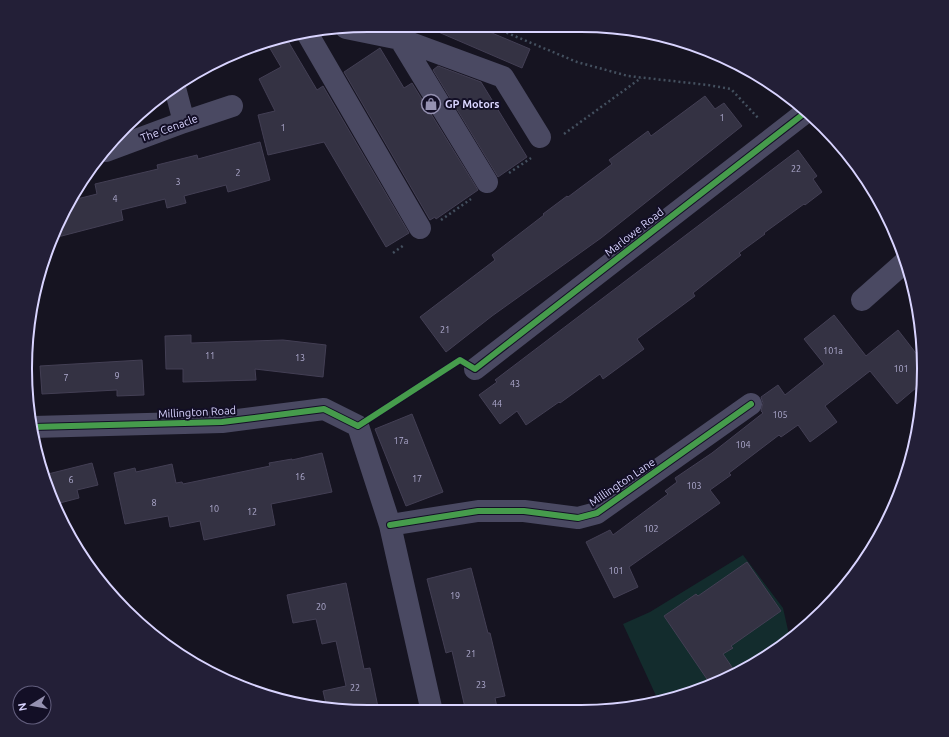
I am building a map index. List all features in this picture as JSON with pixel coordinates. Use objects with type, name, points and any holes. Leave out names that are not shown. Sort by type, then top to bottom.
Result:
[{"type":"street","points":[[366,32],[400,39],[503,78],[549,138]]},
{"type":"street","points":[[309,37],[423,230]]},
{"type":"street","points":[[400,39],[480,190]]},
{"type":"street","points":[[176,93],[184,122]]},
{"type":"street","name":"The Cenacle","points":[[117,146],[232,106]]},
{"type":"street","name":"Marlowe Road","points":[[475,369],[801,116]]},
{"type":"street","points":[[862,300],[901,266]]},
{"type":"street","name":"Millington Lane","points":[[390,525],[478,511],[524,511],[578,518],[597,513],[751,404]]},
{"type":"street","name":"Millington Road","points":[[37,427],[222,422],[324,409],[358,426]]},
{"type":"street","points":[[358,426],[390,525],[430,705]]},
{"type":"path","points":[[505,32],[576,62],[628,76],[731,89],[775,136]]},
{"type":"path","points":[[549,138],[641,77]]},
{"type":"path","points":[[508,174],[532,157]]},
{"type":"path","points":[[393,253],[480,190]]},
{"type":"path","points":[[358,426],[460,360],[475,369]]},
{"type":"green space","points":[[743,555],[783,608],[788,632],[749,660],[729,670],[689,687],[656,697],[623,624],[650,612]]},
{"type":"building","points":[[438,32],[490,32],[530,49],[522,68]]},
{"type":"building","points":[[288,41],[317,90],[323,86],[409,233],[386,247],[324,142],[268,155],[258,115],[275,111],[259,79],[281,67],[269,47]]},
{"type":"building","points":[[380,48],[404,88],[412,83],[478,190],[436,219],[435,217],[430,220],[344,72]]},
{"type":"building","points":[[438,66],[481,82],[527,157],[498,177],[433,70]]},
{"type":"building","points":[[705,96],[715,109],[724,103],[742,126],[601,238],[492,316],[446,352],[420,317],[495,260],[492,255],[544,215],[543,214],[612,164],[609,160],[648,131],[651,136]]},
{"type":"building","points":[[260,142],[270,180],[228,192],[226,185],[184,196],[186,203],[167,208],[165,199],[121,210],[123,220],[60,237],[78,199],[97,194],[95,184],[158,169],[157,165],[197,155],[198,159]]},
{"type":"building","points":[[798,150],[817,176],[813,179],[822,192],[764,233],[765,234],[739,253],[741,255],[693,293],[695,296],[637,339],[644,349],[603,379],[600,374],[526,425],[517,411],[500,424],[479,395],[497,382],[495,380]]},
{"type":"building","points":[[834,315],[866,356],[898,330],[916,354],[916,388],[897,404],[870,371],[825,406],[837,422],[810,442],[798,425],[781,437],[779,435],[729,473],[731,475],[710,490],[720,503],[629,567],[638,587],[614,598],[586,542],[610,530],[613,535],[668,494],[665,491],[677,482],[675,478],[712,453],[763,413],[761,411],[763,403],[761,397],[778,385],[785,395],[824,364],[804,339]]},
{"type":"building","points":[[191,335],[191,343],[283,340],[326,345],[323,377],[255,369],[256,380],[183,382],[183,369],[166,369],[165,336]]},
{"type":"building","points":[[142,360],[144,395],[117,396],[117,390],[42,394],[40,366]]},
{"type":"building","points":[[412,414],[443,492],[406,506],[375,429]]},
{"type":"building","points":[[322,453],[332,492],[271,504],[275,525],[204,540],[200,521],[170,527],[168,516],[125,524],[114,473],[135,468],[136,472],[172,464],[176,483],[182,482],[183,484],[270,466],[269,463],[292,460]]},
{"type":"building","points":[[92,463],[98,485],[77,490],[79,498],[61,503],[49,474]]},
{"type":"building","points":[[747,562],[781,611],[731,646],[733,648],[723,654],[733,668],[707,680],[664,616],[696,594],[698,596]]},
{"type":"building","points":[[471,568],[488,633],[490,633],[505,696],[495,698],[496,705],[464,705],[452,651],[446,653],[427,579]]},
{"type":"building","points":[[346,583],[364,669],[370,668],[378,705],[326,702],[323,691],[346,686],[336,641],[322,644],[316,619],[293,623],[287,595]]},
{"type":"cycle path","points":[[37,427],[222,422],[324,409],[358,426],[460,360],[475,369],[801,116]]},
{"type":"cycle path","points":[[390,525],[478,511],[524,511],[578,518],[597,513],[751,404]]},
{"type":"place","name":"GP Motors","points":[[431,104]]}]
